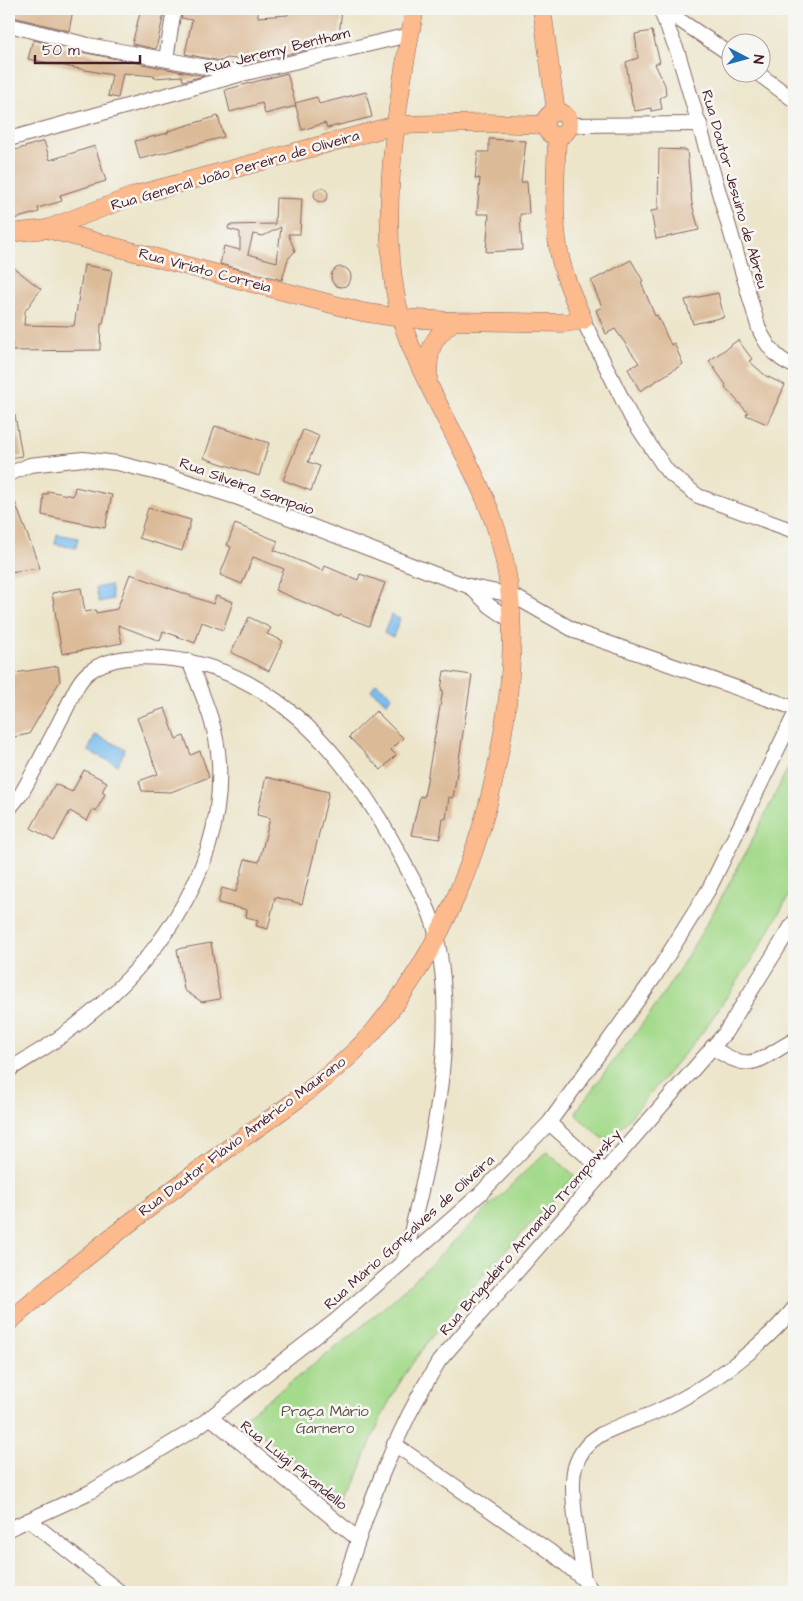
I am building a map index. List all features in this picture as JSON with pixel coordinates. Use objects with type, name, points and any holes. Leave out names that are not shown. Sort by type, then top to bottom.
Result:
[{"type":"main road","name":"Rua Doutor Flávio Américo Maurano","points":[[9,1322],[138,1215],[312,1087],[372,1033],[411,982],[437,935],[461,886],[480,835],[495,778],[506,713],[513,622],[512,595],[494,522],[409,341],[401,318],[390,245],[389,216],[396,125],[409,35],[415,9]]},
{"type":"main road","points":[[542,9],[557,125],[555,186],[561,264],[583,320]]},
{"type":"main road","name":"Rua General João Pereira de Oliveira","points":[[47,229],[136,195],[396,125],[486,123],[557,125]]},
{"type":"main road","name":"Rua Viriato Correia","points":[[9,232],[47,229],[362,312],[401,318],[565,323],[583,320]]},
{"type":"main road","name":"Rua Doutor Flávio Américo Maurano","points":[[428,380],[428,362],[432,343],[437,334],[454,321]]},
{"type":"street","points":[[166,59],[174,9]]},
{"type":"street","points":[[662,9],[720,47]]},
{"type":"street","name":"Rua Doutor Jesuino de Abreu","points":[[662,9],[700,124],[759,329],[766,345],[777,356],[794,366]]},
{"type":"street","points":[[9,25],[88,45],[242,74]]},
{"type":"street","name":"Rua Jeremy Bentham","points":[[9,139],[242,74],[409,35]]},
{"type":"street","points":[[770,82],[794,100]]},
{"type":"street","points":[[557,125],[700,124]]},
{"type":"street","points":[[583,320],[631,417],[667,471],[698,496],[794,531]]},
{"type":"street","points":[[565,323],[595,343]]},
{"type":"street","name":"Rua Silveira Sampaio","points":[[9,474],[30,466],[83,459],[116,463],[166,474],[236,497],[468,586],[512,595],[576,632],[794,708]]},
{"type":"street","name":"Rua Silveira Sampaio","points":[[468,586],[490,606],[513,622]]},
{"type":"street","points":[[9,808],[22,794],[87,674],[116,660],[141,658],[189,661],[229,672],[289,710],[326,743],[351,776],[391,839],[424,902],[437,935],[442,964],[446,1019],[443,1069],[421,1193],[404,1261]]},
{"type":"street","points":[[9,1070],[64,1035],[133,974],[184,906],[194,884],[212,835],[216,813],[219,762],[211,716],[189,661]]},
{"type":"street","name":"Rua Mário Gonçalves de Oliveira","points":[[9,1529],[90,1492],[210,1417],[335,1321],[480,1194],[549,1123],[654,979],[709,889],[794,716]]},
{"type":"street","name":"Rua Brigadeiro Armando Trompowsky","points":[[341,1592],[378,1481],[419,1393],[439,1361],[725,1033],[794,922]]},
{"type":"street","points":[[712,1048],[730,1060],[750,1064],[794,1040]]},
{"type":"street","points":[[549,1123],[605,1172]]},
{"type":"street","points":[[584,1580],[573,1492],[575,1469],[580,1455],[600,1435],[656,1412],[710,1380],[759,1344],[794,1308]]},
{"type":"street","name":"Rua Luigi Pirandello","points":[[210,1417],[358,1539]]},
{"type":"street","points":[[394,1444],[551,1552],[584,1580],[593,1592]]},
{"type":"street","points":[[29,1520],[120,1592]]},
{"type":"green space","points":[[794,755],[794,887],[752,960],[702,1033],[608,1143],[577,1116],[576,1112],[650,1013],[679,970],[715,910],[748,849]]},
{"type":"green space","name":"Praça Mário Garnero","points":[[547,1151],[575,1176],[462,1299],[421,1351],[393,1394],[378,1424],[348,1504],[247,1423],[244,1418],[371,1319]]},
{"type":"water","points":[[57,534],[78,538],[76,548],[55,544]]},
{"type":"water","points":[[110,585],[113,599],[99,602],[96,588]]},
{"type":"water","points":[[391,615],[400,619],[393,637],[384,633]]},
{"type":"water","points":[[376,683],[392,696],[387,703],[371,690]]},
{"type":"water","points":[[95,735],[125,749],[118,765],[88,751]]},
{"type":"building","points":[[9,9],[73,10],[69,31],[9,16]]},
{"type":"building","points":[[141,9],[165,9],[156,49],[132,44]]},
{"type":"building","points":[[183,9],[258,9],[258,17],[288,15],[288,9],[342,9],[339,35],[320,33],[319,47],[258,61],[227,58],[221,61],[185,54],[192,20],[181,18]]},
{"type":"building","points":[[652,31],[660,62],[655,64],[665,85],[666,95],[660,98],[662,109],[651,111],[651,108],[635,111],[632,104],[626,62],[638,58],[635,34]]},
{"type":"building","points":[[33,40],[86,53],[204,76],[183,81],[182,76],[154,78],[154,76],[123,73],[118,98],[108,96],[112,75],[28,59]]},
{"type":"building","points":[[287,73],[296,106],[265,114],[262,103],[230,112],[225,90]]},
{"type":"building","points":[[366,92],[372,117],[327,128],[325,123],[302,130],[295,103],[317,97],[319,104]]},
{"type":"building","points":[[218,116],[224,137],[140,159],[135,141],[168,133],[168,131]]},
{"type":"building","points":[[489,139],[526,141],[521,182],[527,182],[529,214],[520,214],[522,250],[486,252],[489,214],[477,214],[480,178],[475,179],[478,152],[489,152]]},
{"type":"building","points":[[44,141],[50,160],[95,146],[106,181],[60,195],[62,201],[38,208],[39,212],[11,220],[9,211],[9,152]]},
{"type":"building","points":[[659,149],[687,150],[692,204],[699,230],[656,239],[651,211],[658,210]]},
{"type":"building","points":[[318,188],[324,188],[328,195],[324,202],[318,202],[314,198],[314,192]]},
{"type":"building","points":[[276,198],[302,199],[300,234],[288,234],[295,251],[288,259],[282,280],[220,264],[224,246],[240,250],[240,232],[228,229],[229,225],[275,224]],"holes":[[[281,227],[277,262],[248,254],[253,234],[263,236]]]},
{"type":"building","points":[[631,260],[643,281],[641,282],[655,316],[657,315],[671,345],[674,343],[683,364],[640,391],[628,369],[639,363],[615,329],[606,334],[596,310],[602,307],[591,281]]},
{"type":"building","points":[[9,264],[41,289],[25,311],[24,325],[74,326],[84,265],[112,270],[103,324],[101,324],[100,350],[12,351],[12,338],[9,338]]},
{"type":"building","points":[[337,267],[345,267],[351,273],[351,281],[345,287],[337,287],[331,281],[331,273]]},
{"type":"building","points":[[718,293],[724,317],[693,324],[685,300]]},
{"type":"building","points":[[738,340],[752,359],[749,361],[766,376],[785,385],[767,424],[746,415],[748,413],[725,387],[726,385],[709,361]]},
{"type":"building","points":[[15,415],[22,456],[9,458],[9,416]]},
{"type":"building","points":[[215,426],[269,443],[259,476],[204,458]]},
{"type":"building","points":[[303,430],[319,436],[308,462],[320,466],[311,491],[283,480]]},
{"type":"building","points":[[75,487],[112,495],[105,528],[42,515],[44,494],[48,494],[48,491],[73,496]]},
{"type":"building","points":[[10,489],[40,568],[9,572]]},
{"type":"building","points":[[148,508],[191,520],[182,551],[139,538]]},
{"type":"building","points":[[235,524],[278,541],[274,550],[323,571],[325,566],[358,580],[360,574],[385,583],[369,626],[340,615],[339,617],[275,590],[284,569],[253,557],[242,584],[220,575],[231,547],[227,545]]},
{"type":"building","points":[[130,574],[213,604],[216,596],[233,602],[223,630],[202,622],[195,643],[163,631],[160,641],[118,625],[122,643],[62,654],[52,593],[81,588],[85,612],[96,610],[96,613],[117,609]]},
{"type":"building","points":[[249,617],[271,628],[267,634],[283,641],[269,671],[231,652]]},
{"type":"building","points":[[58,666],[60,681],[29,734],[9,738],[9,674]]},
{"type":"building","points":[[444,671],[472,675],[453,798],[449,797],[446,819],[443,818],[440,839],[411,835],[420,796],[424,797],[443,690],[441,690]]},
{"type":"building","points":[[165,708],[176,739],[184,736],[191,755],[200,751],[209,777],[171,792],[142,791],[139,781],[158,774],[137,718]]},
{"type":"building","points":[[376,711],[403,738],[391,750],[396,755],[381,770],[349,737]]},
{"type":"building","points":[[84,770],[107,782],[102,792],[105,794],[96,811],[93,809],[87,821],[70,811],[54,841],[31,828],[55,784],[72,792]]},
{"type":"building","points":[[266,777],[329,792],[302,904],[275,897],[268,929],[256,926],[258,920],[246,917],[247,910],[218,903],[222,888],[236,892],[245,859],[259,862],[270,818],[257,815]]},
{"type":"building","points":[[211,943],[220,999],[202,1002],[184,990],[177,949]]}]
